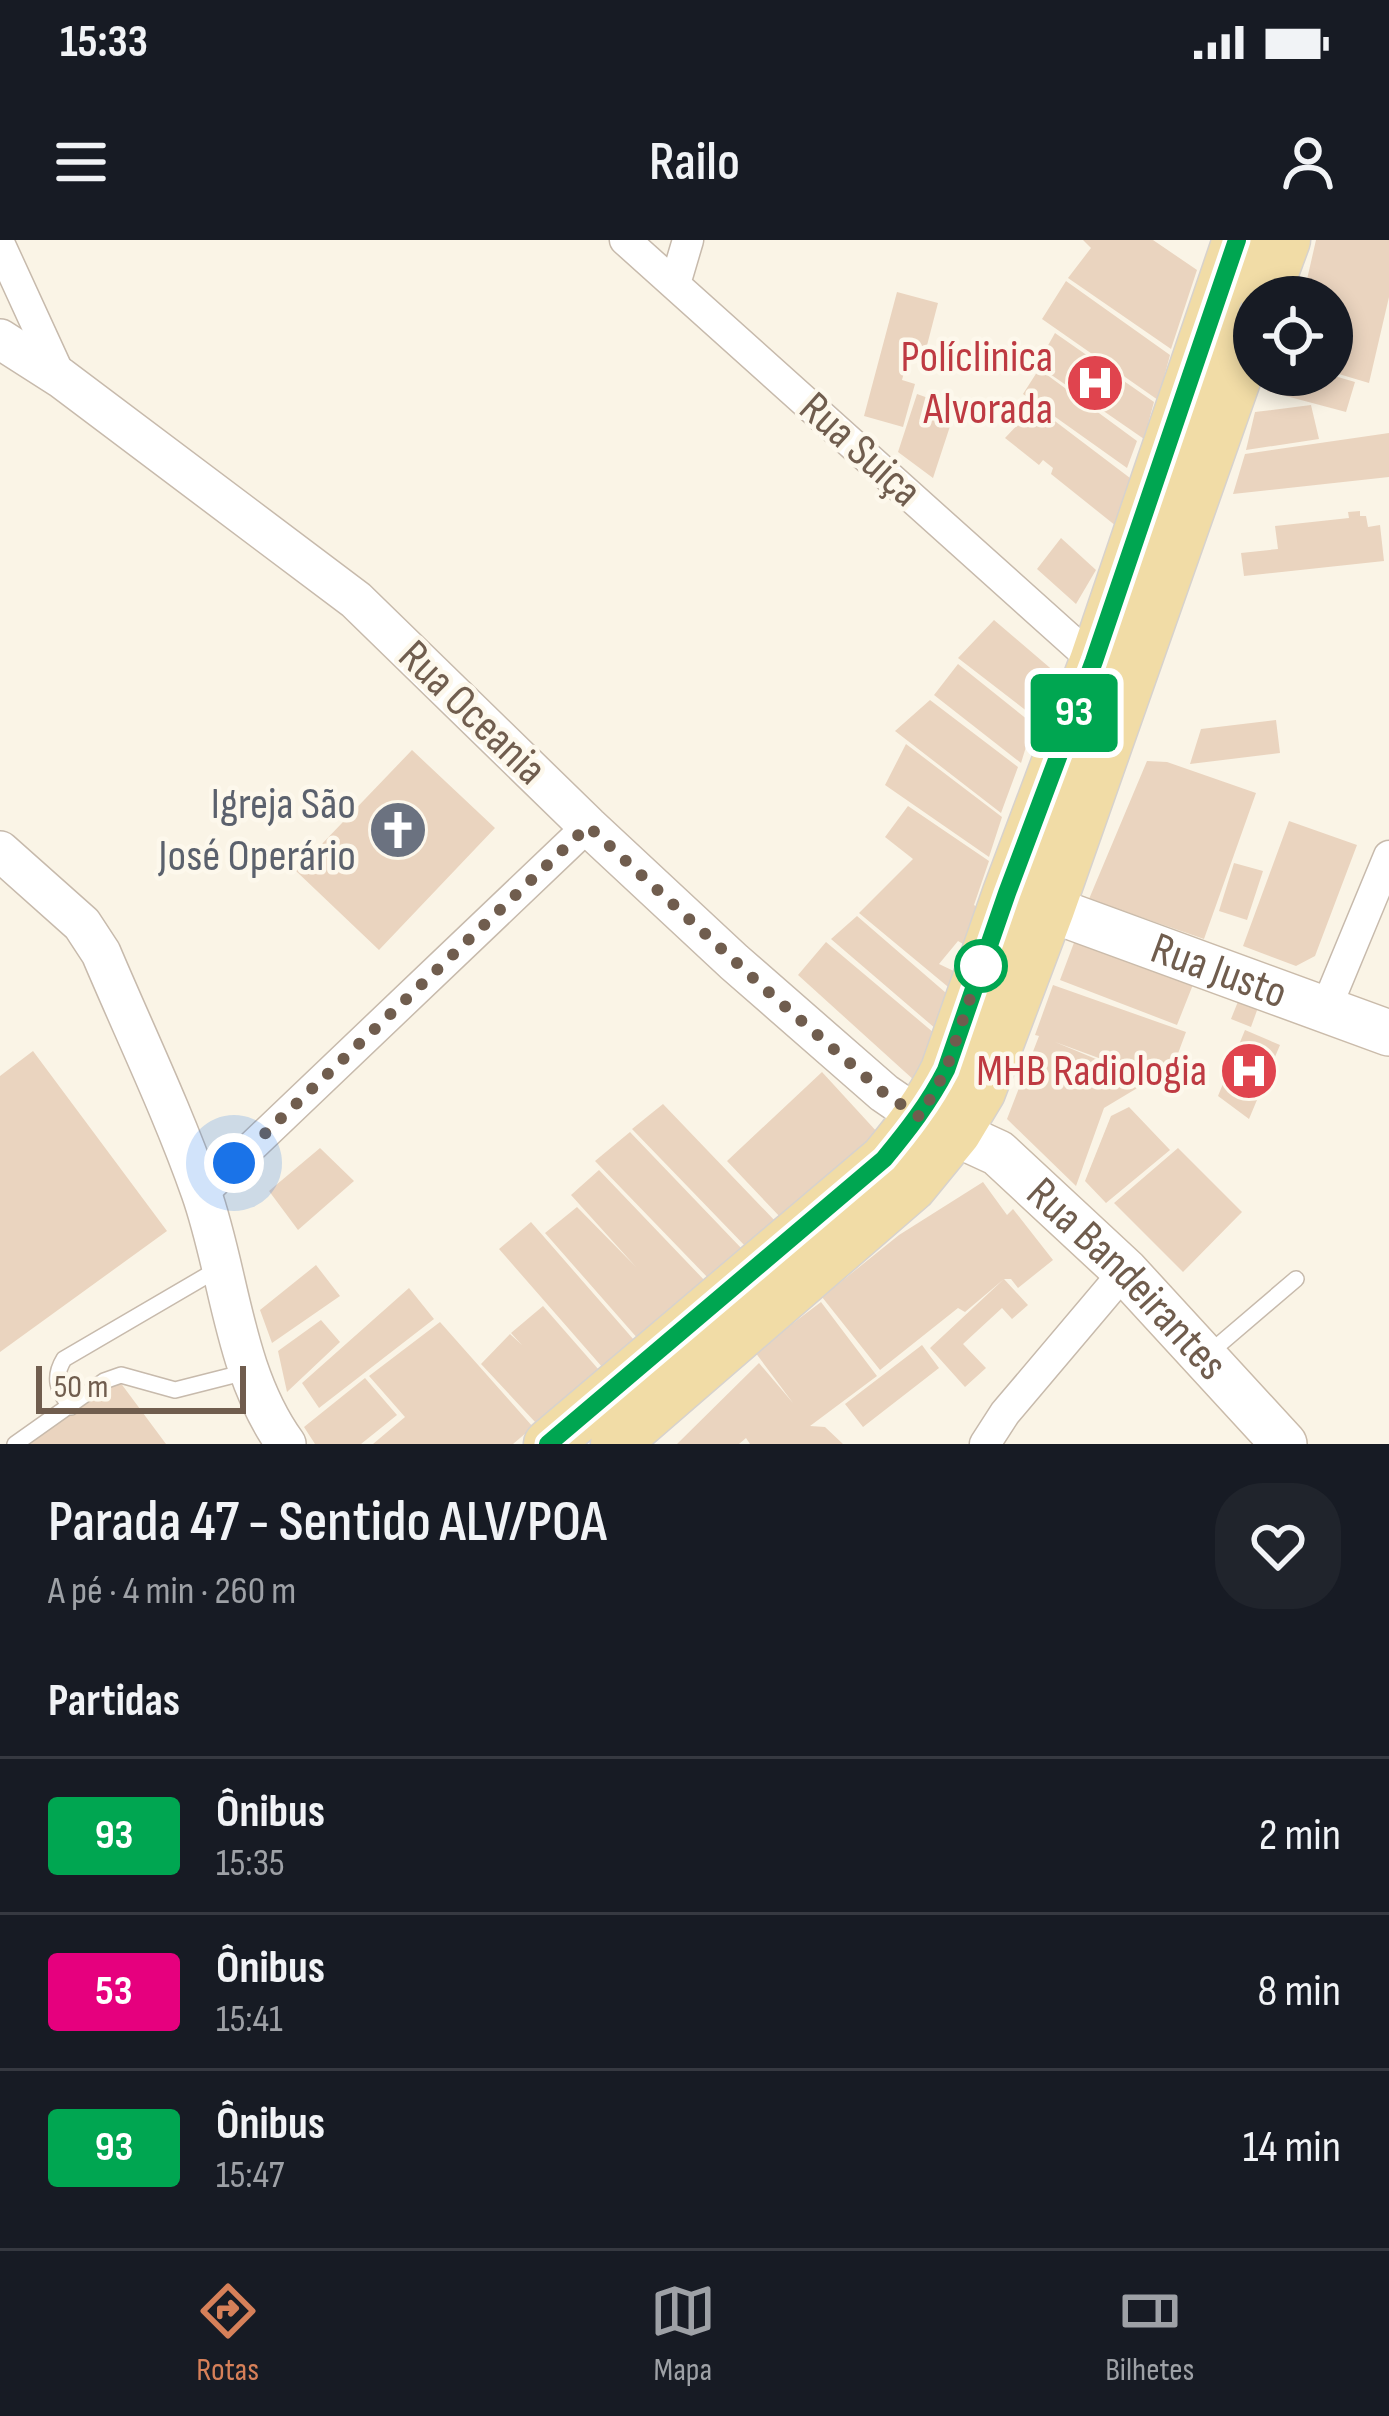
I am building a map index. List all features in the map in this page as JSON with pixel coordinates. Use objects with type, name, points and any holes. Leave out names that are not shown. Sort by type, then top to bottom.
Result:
[{"type":"main road","points":[[615,1444],[912,1187],[938,1125],[946,1070],[1094,661],[1237,240]]},
{"type":"main road","points":[[1273,276],[1286,240]]},
{"type":"main road","points":[[548,1444],[884,1159],[981,1092],[1233,389]]},
{"type":"main road","name":"Rua Justo","points":[[1050,909],[1389,1033]]},
{"type":"main road","name":"Rua Bandeirantes","points":[[938,1125],[998,1153],[1125,1271],[1285,1444]]},
{"type":"street","name":"Rua Suiça","points":[[625,240],[1094,661]]},
{"type":"street","points":[[675,284],[688,240]]},
{"type":"street","points":[[0,244],[7,279],[62,378]]},
{"type":"street","name":"Rua Oceania","points":[[0,339],[62,378],[356,600],[734,962],[884,1093],[938,1125]]},
{"type":"street","points":[[202,1194],[588,826]]},
{"type":"street","points":[[0,851],[82,924],[101,953],[202,1194],[249,1371],[272,1425],[286,1444]]},
{"type":"street","points":[[1326,1008],[1389,856]]},
{"type":"street","points":[[985,1444],[1005,1413],[1125,1271]]},
{"type":"lane","points":[[71,1407],[56,1383],[64,1359],[220,1268]]},
{"type":"lane","points":[[1204,1357],[1296,1279]]},
{"type":"lane","points":[[15,1444],[104,1381],[121,1375],[175,1390],[249,1371]]},
{"type":"building","points":[[1083,240],[1153,240],[1197,270],[1171,349],[1068,278],[1091,248]]},
{"type":"building","points":[[1316,240],[1389,240],[1389,297],[1369,383],[1353,378],[1353,276],[1308,276]]},
{"type":"building","points":[[1066,281],[1170,355],[1158,400],[1042,319]]},
{"type":"building","points":[[897,292],[938,303],[925,353],[910,349],[902,380],[915,384],[903,427],[864,416]]},
{"type":"building","name":"Políclinica Alvorada","points":[[1055,333],[1154,402],[1144,439],[1037,365]]},
{"type":"building","points":[[1039,369],[1137,441],[1127,468],[1023,394]]},
{"type":"building","points":[[917,394],[956,408],[933,478],[898,452]]},
{"type":"building","points":[[1286,396],[1351,396],[1346,412]]},
{"type":"building","points":[[1311,405],[1319,439],[1246,450],[1255,412]]},
{"type":"building","points":[[1035,406],[1130,478],[1116,526],[1051,474],[1053,468],[1043,460],[1039,465],[1005,438]]},
{"type":"building","points":[[1389,433],[1389,477],[1233,494],[1245,454]]},
{"type":"building","points":[[1360,511],[1368,527],[1380,525],[1384,561],[1244,576],[1241,553],[1278,549],[1275,526],[1349,518],[1348,512]]},
{"type":"building","points":[[1061,538],[1096,570],[1076,604],[1037,569]]},
{"type":"building","points":[[994,620],[1056,673],[1037,719],[958,658]]},
{"type":"building","points":[[958,664],[1033,724],[1021,763],[934,695]]},
{"type":"building","points":[[930,700],[1018,767],[1001,813],[895,731]]},
{"type":"building","points":[[1276,720],[1280,753],[1190,764],[1201,729]]},
{"type":"building","points":[[906,744],[1002,817],[989,857],[885,785]]},
{"type":"building","points":[[412,750],[495,828],[379,950],[296,871]]},
{"type":"building","points":[[1147,761],[1167,762],[1256,793],[1204,939],[1089,899]]},
{"type":"building","points":[[908,806],[989,861],[974,905],[984,912],[970,948],[958,941],[939,964],[960,974],[953,991],[859,913],[913,859],[885,837]]},
{"type":"building","points":[[1289,821],[1357,845],[1315,956],[1296,966],[1243,946]]},
{"type":"building","points":[[1234,863],[1263,871],[1247,920],[1219,911]]},
{"type":"building","points":[[857,916],[953,999],[943,1035],[831,939]]},
{"type":"building","points":[[1078,932],[1196,977],[1177,1025],[1060,980]]},
{"type":"building","points":[[826,942],[940,1038],[915,1081],[798,975]]},
{"type":"building","points":[[1053,985],[1186,1032],[1167,1083],[1055,1042],[1149,1081],[1104,1108],[1076,1186],[1007,1119]]},
{"type":"building","points":[[1241,994],[1260,1002],[1251,1027],[1231,1019]]},
{"type":"building","name":"MHB Radiologia","points":[[1245,1030],[1280,1045],[1249,1119],[1218,1096]]},
{"type":"building","points":[[33,1051],[167,1231],[0,1352],[0,1076]]},
{"type":"building","points":[[822,1072],[878,1133],[781,1218],[727,1161]]},
{"type":"building","points":[[663,1104],[777,1223],[747,1248],[632,1129]]},
{"type":"building","points":[[1129,1107],[1170,1150],[1106,1203],[1085,1181],[1111,1116]]},
{"type":"building","points":[[630,1132],[743,1250],[710,1280],[595,1161]]},
{"type":"building","points":[[320,1148],[354,1181],[298,1230],[269,1191]]},
{"type":"building","points":[[1178,1148],[1242,1212],[1183,1272],[1114,1203]]},
{"type":"building","points":[[599,1170],[707,1283],[639,1340],[545,1233],[577,1207],[636,1267],[571,1195]]},
{"type":"building","points":[[983,1182],[1007,1215],[1013,1209],[1053,1260],[1018,1288],[1011,1279],[1004,1279],[965,1312],[958,1308],[880,1370],[822,1297],[899,1235]]},
{"type":"building","points":[[531,1222],[634,1340],[603,1368],[499,1249]]},
{"type":"building","points":[[316,1265],[340,1296],[272,1343],[260,1310]]},
{"type":"building","points":[[1004,1279],[1028,1305],[1012,1319],[1002,1308],[963,1344],[986,1368],[965,1387],[930,1348]]},
{"type":"building","points":[[409,1288],[434,1319],[319,1408],[302,1383]]},
{"type":"building","points":[[821,1302],[877,1376],[810,1426],[825,1427],[843,1444],[750,1444],[746,1438],[739,1444],[677,1444],[759,1363],[793,1403],[755,1352]]},
{"type":"building","points":[[543,1306],[599,1370],[536,1423],[481,1364],[510,1334],[522,1345],[511,1333]]},
{"type":"building","points":[[321,1320],[340,1342],[287,1392],[278,1351]]},
{"type":"building","points":[[440,1322],[533,1427],[513,1444],[373,1444],[405,1417],[369,1376]]},
{"type":"building","points":[[922,1345],[939,1368],[863,1427],[845,1404]]},
{"type":"building","points":[[117,1378],[166,1444],[29,1444]]},
{"type":"building","points":[[365,1378],[397,1415],[361,1444],[315,1444],[304,1427]]},
{"type":"bus line","name":"93","points":[[548,1444],[884,1159],[920,1117],[946,1070],[1094,661],[1237,240]]},
{"type":"place","name":"Políclinica Alvorada","points":[[1095,383]]},
{"type":"place","name":"Igreja São José Operário","points":[[398,830]]},
{"type":"place","name":"MHB Radiologia","points":[[1249,1071]]},
{"type":"route","points":[[234,1163],[588,826],[734,962],[884,1093],[920,1117],[946,1070],[981,966]]}]
